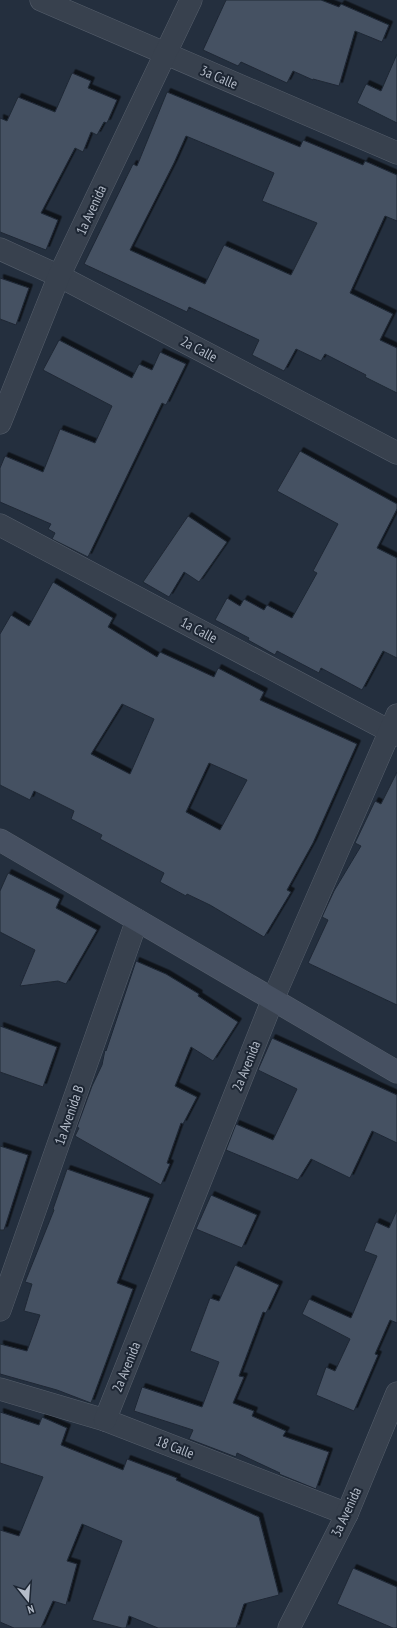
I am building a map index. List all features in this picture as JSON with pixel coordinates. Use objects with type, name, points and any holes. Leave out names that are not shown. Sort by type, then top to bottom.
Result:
[{"type":"main road","points":[[0,842],[397,1072]]},
{"type":"street","name":"3a Calle","points":[[41,0],[397,153]]},
{"type":"street","name":"1a Avenida","points":[[0,424],[59,276],[191,0]]},
{"type":"street","name":"2a Calle","points":[[0,249],[59,276],[397,453]]},
{"type":"street","name":"1a Calle","points":[[0,525],[395,727]]},
{"type":"street","name":"2a Avenida","points":[[105,1420],[273,999],[395,727]]},
{"type":"street","name":"1a Avenida B","points":[[0,1310],[137,920]]},
{"type":"street","name":"18 Calle","points":[[0,1389],[105,1420],[347,1514]]},
{"type":"street","name":"3a Avenida","points":[[289,1628],[347,1514],[397,1393]]},
{"type":"building","points":[[226,0],[321,0],[339,7],[341,4],[389,25],[382,42],[355,31],[339,86],[313,80],[293,71],[287,83],[241,62],[238,66],[203,50]]},
{"type":"building","points":[[397,54],[397,123],[357,103],[366,84],[381,91]]},
{"type":"building","points":[[72,73],[91,81],[88,88],[117,100],[107,123],[104,122],[97,135],[91,132],[83,152],[75,148],[41,213],[58,220],[46,250],[0,232],[0,118],[7,121],[18,97],[55,112]]},
{"type":"building","points":[[167,92],[300,147],[303,140],[363,165],[365,161],[397,175],[397,221],[385,216],[350,293],[393,314],[380,340],[397,348],[397,393],[325,354],[321,361],[296,349],[284,371],[252,355],[259,340],[189,307],[187,312],[84,264],[133,164],[137,166]],"holes":[[[186,136],[274,173],[262,201],[317,223],[291,275],[224,245],[205,284],[130,250]]]},
{"type":"building","points":[[0,278],[29,288],[16,325],[0,319]]},
{"type":"building","points":[[59,340],[132,378],[139,364],[152,370],[160,352],[186,364],[166,405],[162,403],[88,557],[52,539],[55,533],[48,529],[51,524],[0,502],[0,468],[5,456],[43,472],[60,429],[95,443],[112,406],[43,370]]},
{"type":"building","points":[[300,451],[397,504],[397,509],[377,548],[397,558],[397,658],[383,651],[362,690],[321,668],[319,673],[277,651],[275,655],[248,640],[249,638],[215,620],[227,598],[240,606],[244,599],[264,610],[267,605],[292,618],[317,573],[313,571],[338,524],[277,491]]},
{"type":"building","points":[[188,516],[227,542],[199,582],[184,572],[169,597],[143,582]]},
{"type":"building","points":[[53,582],[113,618],[108,627],[157,657],[160,652],[214,677],[218,668],[264,692],[260,700],[357,744],[313,843],[287,890],[291,892],[264,937],[210,905],[187,894],[186,896],[160,882],[164,873],[100,839],[102,835],[71,819],[74,811],[34,791],[30,800],[0,785],[0,634],[11,615],[29,626]],"holes":[[[122,704],[154,719],[130,774],[91,754]],[[209,763],[247,780],[220,830],[186,812]]]},
{"type":"building","points":[[397,772],[397,1005],[308,963],[328,920],[322,917],[334,891],[361,846],[355,843],[375,801],[381,804]]},
{"type":"building","points":[[8,873],[60,899],[56,908],[97,930],[66,984],[58,981],[20,986],[35,950],[0,932],[0,891]]},
{"type":"building","points":[[136,961],[166,974],[199,994],[198,996],[238,1022],[213,1061],[191,1047],[175,1086],[197,1097],[183,1124],[181,1123],[167,1163],[170,1164],[161,1185],[75,1136],[79,1128],[77,1127],[92,1086],[102,1065],[105,1050],[106,1051]]},
{"type":"building","points":[[0,1026],[57,1047],[43,1087],[0,1072]]},
{"type":"building","points":[[272,1038],[397,1095],[397,1143],[372,1131],[350,1178],[311,1159],[298,1180],[226,1150],[236,1124],[273,1140],[297,1089],[258,1070]]},
{"type":"building","points":[[0,1146],[28,1155],[4,1230],[0,1230]]},
{"type":"building","points":[[67,1169],[150,1198],[117,1283],[133,1289],[91,1403],[57,1390],[0,1374],[0,1344],[27,1351],[40,1315],[24,1311],[32,1284],[25,1282],[54,1210],[53,1209]]},
{"type":"building","points":[[211,1195],[257,1215],[242,1248],[196,1229]]},
{"type":"building","points":[[397,1210],[397,1323],[390,1320],[375,1354],[378,1355],[354,1411],[316,1395],[326,1367],[335,1371],[350,1339],[302,1314],[309,1299],[351,1318],[377,1256],[364,1251],[376,1222],[389,1228]]},
{"type":"building","points":[[235,1265],[279,1285],[266,1313],[263,1312],[239,1376],[244,1377],[233,1403],[254,1411],[252,1416],[286,1431],[283,1436],[329,1452],[316,1489],[279,1474],[280,1473],[237,1453],[236,1457],[189,1439],[193,1430],[134,1411],[142,1387],[202,1407],[219,1362],[190,1351],[210,1298],[219,1301]]},
{"type":"building","points":[[0,1412],[39,1425],[42,1417],[67,1428],[61,1445],[123,1470],[127,1459],[177,1478],[176,1480],[259,1517],[279,1595],[244,1604],[236,1628],[158,1628],[129,1616],[126,1628],[122,1628],[92,1620],[122,1541],[82,1524],[67,1561],[77,1564],[66,1605],[53,1601],[41,1628],[14,1628],[0,1622],[0,1530],[19,1536],[43,1477],[0,1463]]},
{"type":"building","points":[[353,1568],[397,1587],[397,1628],[393,1628],[337,1604]]}]
